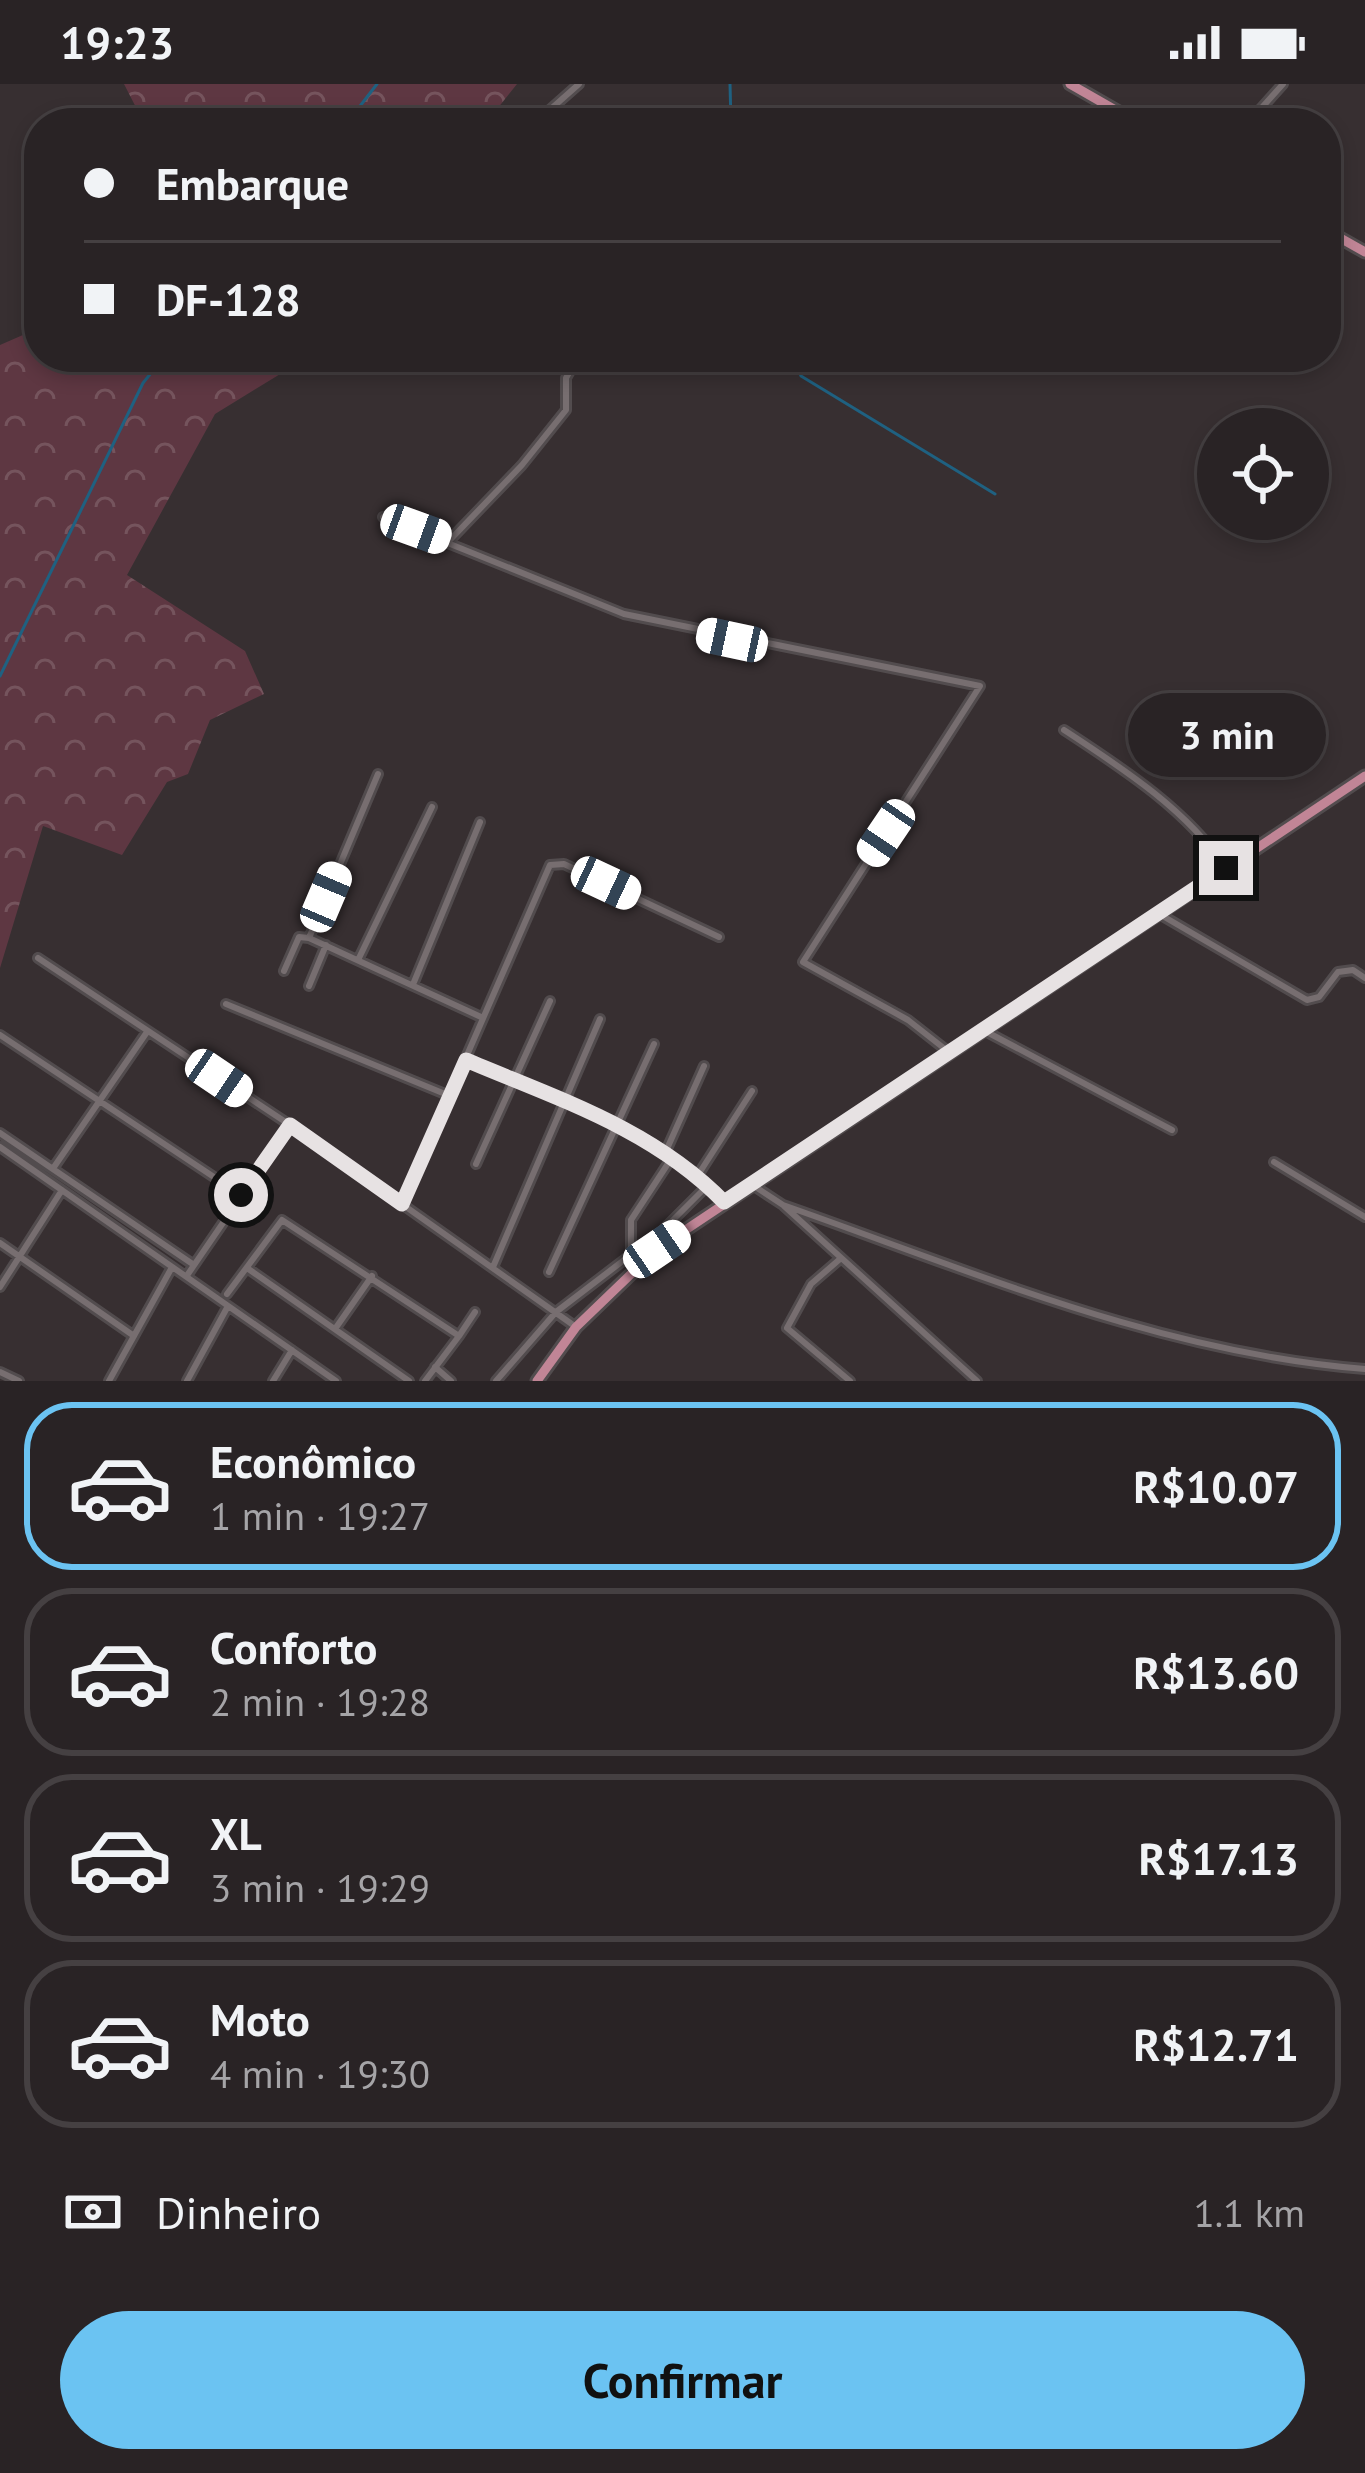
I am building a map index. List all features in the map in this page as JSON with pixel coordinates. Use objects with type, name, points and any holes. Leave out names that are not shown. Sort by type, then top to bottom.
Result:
[{"type":"main road","points":[[1070,84],[1112,108]]},
{"type":"main road","points":[[537,1381],[576,1327],[657,1249],[1365,776]]},
{"type":"street","points":[[552,108],[579,84]]},
{"type":"street","points":[[1261,108],[1282,84]]},
{"type":"street","points":[[448,541],[522,465],[566,410],[564,385],[570,372]]},
{"type":"street","points":[[383,517],[624,614],[738,641],[980,686],[803,962],[908,1019],[950,1053]]},
{"type":"street","points":[[1064,730],[1126,770],[1208,842],[1226,868]]},
{"type":"street","points":[[309,938],[378,773]]},
{"type":"street","points":[[359,958],[432,807]]},
{"type":"street","points":[[415,982],[480,822]]},
{"type":"street","points":[[402,1204],[550,865],[557,862],[719,937]]},
{"type":"street","points":[[1158,913],[1307,1000],[1319,997],[1338,972],[1353,970],[1365,978]]},
{"type":"street","points":[[284,971],[298,938],[309,938],[415,982],[482,1017]]},
{"type":"street","points":[[309,986],[327,944]]},
{"type":"street","points":[[38,958],[290,1125],[576,1327]]},
{"type":"street","points":[[476,1165],[550,1001]]},
{"type":"street","points":[[226,1004],[450,1096]]},
{"type":"street","points":[[493,1268],[600,1019]]},
{"type":"street","points":[[54,1167],[148,1030]]},
{"type":"street","points":[[983,1030],[1172,1130]]},
{"type":"street","points":[[0,1035],[241,1195]]},
{"type":"street","points":[[549,1272],[654,1044]]},
{"type":"street","points":[[466,1060],[618,1123],[698,1175],[724,1202]]},
{"type":"street","points":[[631,1254],[632,1220],[668,1155],[704,1066]]},
{"type":"street","points":[[698,1175],[752,1091]]},
{"type":"street","points":[[188,1274],[290,1125]]},
{"type":"street","points":[[0,1132],[194,1265]]},
{"type":"street","points":[[0,1147],[336,1381]]},
{"type":"street","points":[[1274,1162],[1365,1217]]},
{"type":"street","points":[[751,1184],[783,1205],[971,1379]]},
{"type":"street","points":[[496,1381],[556,1312],[708,1185]]},
{"type":"street","points":[[0,1287],[62,1190]]},
{"type":"street","points":[[783,1205],[1075,1310],[1171,1336],[1365,1369]]},
{"type":"street","points":[[227,1294],[282,1220],[459,1336]]},
{"type":"street","points":[[0,1243],[134,1336]]},
{"type":"street","points":[[840,1259],[812,1284],[787,1328],[850,1381]]},
{"type":"street","points":[[109,1381],[172,1267]]},
{"type":"street","points":[[247,1268],[409,1381]]},
{"type":"street","points":[[335,1329],[372,1276]]},
{"type":"street","points":[[187,1381],[228,1306]]},
{"type":"street","points":[[425,1381],[476,1312]]},
{"type":"street","points":[[273,1381],[292,1350]]},
{"type":"street","points":[[435,1367],[451,1381]]},
{"type":"street","points":[[0,1372],[19,1381]]},
{"type":"green space","points":[[124,84],[517,84],[498,108],[136,108]]},
{"type":"green space","points":[[24,335],[24,372],[284,372],[215,414],[127,575],[245,651],[264,694],[210,720],[188,774],[167,782],[122,855],[43,826],[0,968],[0,345]]},
{"type":"waterway","points":[[359,108],[377,84]]},
{"type":"waterway","points":[[730,84],[731,108]]},
{"type":"waterway","points":[[0,676],[152,372]]},
{"type":"waterway","points":[[799,372],[995,494]]},
{"type":"route","points":[[241,1195],[290,1125],[402,1204],[466,1060],[618,1123],[698,1175],[724,1202],[1226,868]]}]
